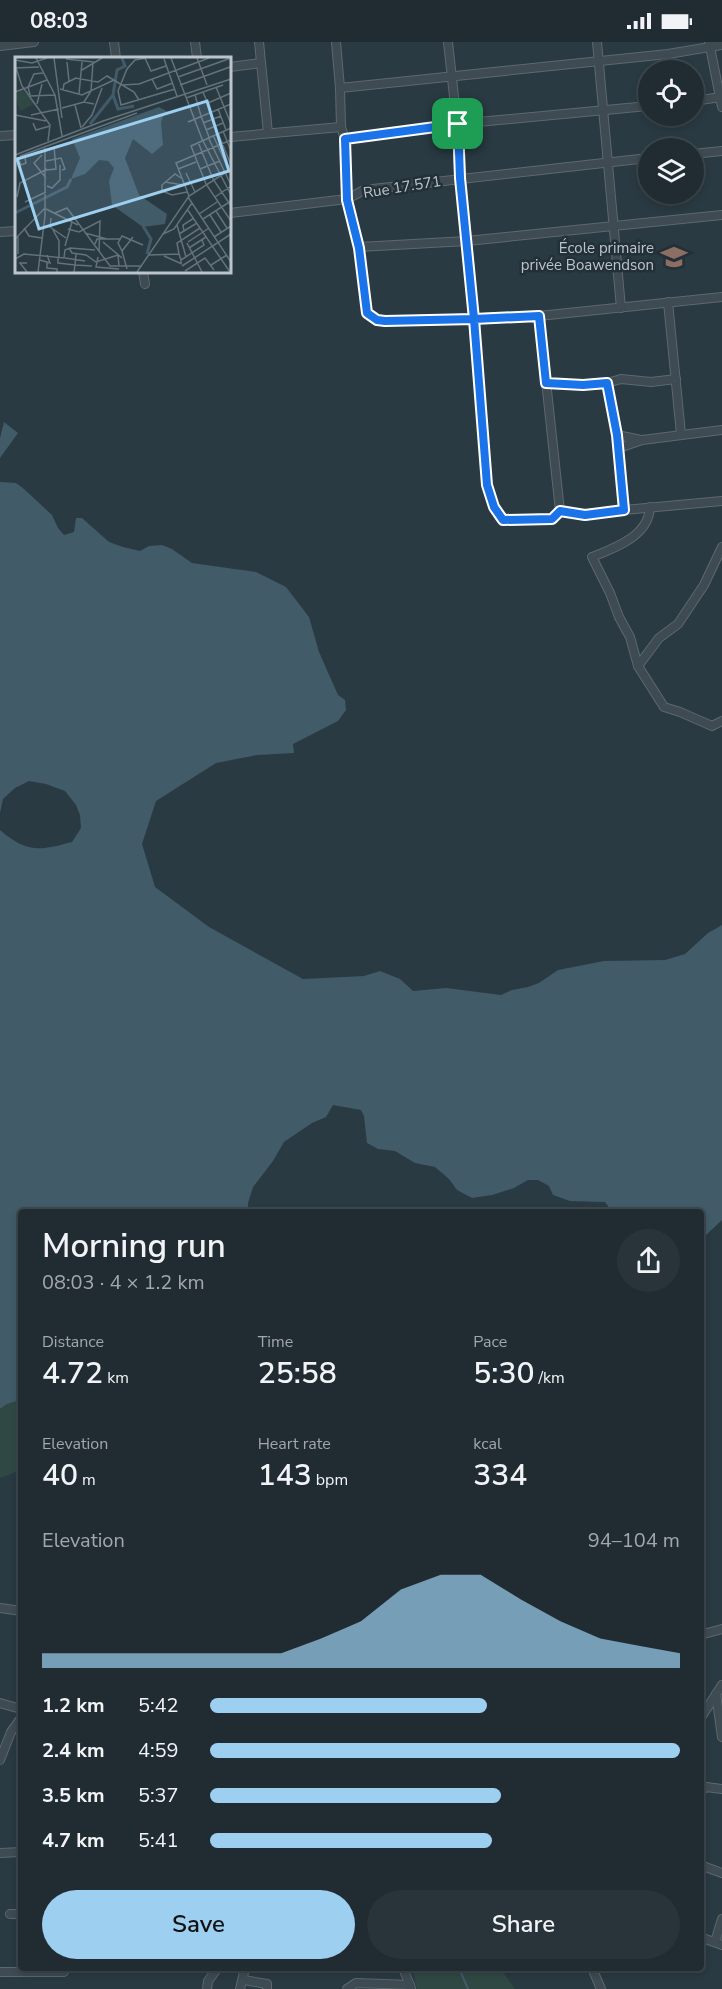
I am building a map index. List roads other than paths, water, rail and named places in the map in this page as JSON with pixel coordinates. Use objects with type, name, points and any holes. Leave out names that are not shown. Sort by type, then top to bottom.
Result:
[{"type":"street","points":[[0,46],[34,42]]},
{"type":"street","points":[[114,42],[116,57]]},
{"type":"street","points":[[195,42],[197,57]]},
{"type":"street","points":[[260,42],[268,133]]},
{"type":"street","points":[[336,42],[340,88],[340,127],[345,139],[347,200],[359,248],[367,313],[377,320],[539,316],[722,297]]},
{"type":"street","points":[[448,42],[458,124],[460,178],[487,485],[494,507],[501,519],[508,521],[552,519],[560,511]]},
{"type":"street","points":[[597,42],[621,308]]},
{"type":"street","points":[[710,45],[722,107]]},
{"type":"street","points":[[340,88],[599,61],[722,45]]},
{"type":"street","points":[[231,67],[261,63]]},
{"type":"street","points":[[704,100],[721,98]]},
{"type":"street","points":[[345,139],[458,124],[638,107]]},
{"type":"street","points":[[231,137],[340,127]]},
{"type":"street","points":[[0,136],[15,135]]},
{"type":"street","points":[[704,153],[722,151]]},
{"type":"street","name":"Rue 17.571","points":[[231,213],[347,200],[364,190],[638,159]]},
{"type":"street","points":[[359,248],[467,241],[722,215]]},
{"type":"street","points":[[0,232],[15,231]]},
{"type":"street","points":[[143,273],[145,284]]},
{"type":"street","points":[[668,302],[681,434]]},
{"type":"street","points":[[539,316],[560,511]]},
{"type":"street","points":[[546,383],[583,385],[621,379],[651,382],[676,379]]},
{"type":"street","points":[[607,383],[619,448],[624,510]]},
{"type":"street","points":[[619,448],[642,440],[722,430]]},
{"type":"street","points":[[617,435],[642,440]]},
{"type":"street","points":[[560,511],[585,515],[722,501]]},
{"type":"street","points":[[650,507],[650,519],[638,534],[592,558],[630,637],[638,666],[664,707],[712,726],[722,721]]},
{"type":"street","points":[[638,666],[659,638],[678,624],[704,585],[722,547]]},
{"type":"street","points":[[0,1608],[18,1611]]},
{"type":"street","points":[[704,1634],[720,1632]]},
{"type":"street","points":[[704,1713],[722,1685]]},
{"type":"street","points":[[716,1694],[722,1737]]},
{"type":"street","points":[[0,1703],[18,1708]]},
{"type":"street","points":[[0,1760],[11,1732],[18,1722]]},
{"type":"street","points":[[704,1789],[722,1789]]},
{"type":"street","points":[[0,1853],[18,1852]]},
{"type":"street","points":[[704,1867],[722,1874]]},
{"type":"street","points":[[10,1914],[18,1914]]},
{"type":"street","points":[[704,1939],[718,1944],[722,1919]]},
{"type":"street","points":[[0,1972],[18,1970]]},
{"type":"street","points":[[44,1971],[64,1971]]},
{"type":"street","points":[[207,1989],[213,1971]]},
{"type":"street","points":[[240,1989],[245,1971]]},
{"type":"street","points":[[347,1989],[356,1983],[411,1987],[404,1971]]},
{"type":"street","points":[[593,1971],[601,1989]]},
{"type":"street","points":[[244,1980],[267,1984],[267,1989]]},
{"type":"street","points":[[356,1983],[363,1989]]},
{"type":"water","points":[[4,422],[18,433],[0,458],[0,438]]},
{"type":"water","points":[[0,482],[16,483],[24,489],[52,515],[64,535],[74,532],[76,518],[82,518],[109,542],[123,547],[140,551],[149,546],[162,545],[192,563],[256,572],[286,587],[309,617],[319,652],[338,695],[345,700],[346,710],[338,721],[293,744],[294,753],[257,755],[216,763],[156,801],[142,844],[155,887],[209,927],[303,979],[364,976],[380,971],[400,979],[413,991],[446,988],[501,995],[539,983],[558,970],[604,961],[665,960],[685,954],[708,933],[722,925],[722,1220],[704,1236],[704,1209],[610,1209],[605,1202],[570,1201],[553,1195],[549,1186],[538,1180],[528,1180],[514,1188],[472,1198],[457,1190],[449,1179],[435,1167],[415,1163],[395,1151],[378,1149],[367,1143],[364,1116],[361,1110],[333,1105],[326,1117],[312,1123],[284,1142],[253,1187],[248,1209],[18,1209],[18,1401],[0,1409],[0,830],[18,843],[42,848],[72,842],[81,828],[76,805],[65,791],[46,784],[29,781],[15,788],[3,799],[0,813]]},
{"type":"waterway","points":[[460,1971],[468,1989]]},
{"type":"place","name":"École primaire privée Boawendson","points":[[674,257]]}]
